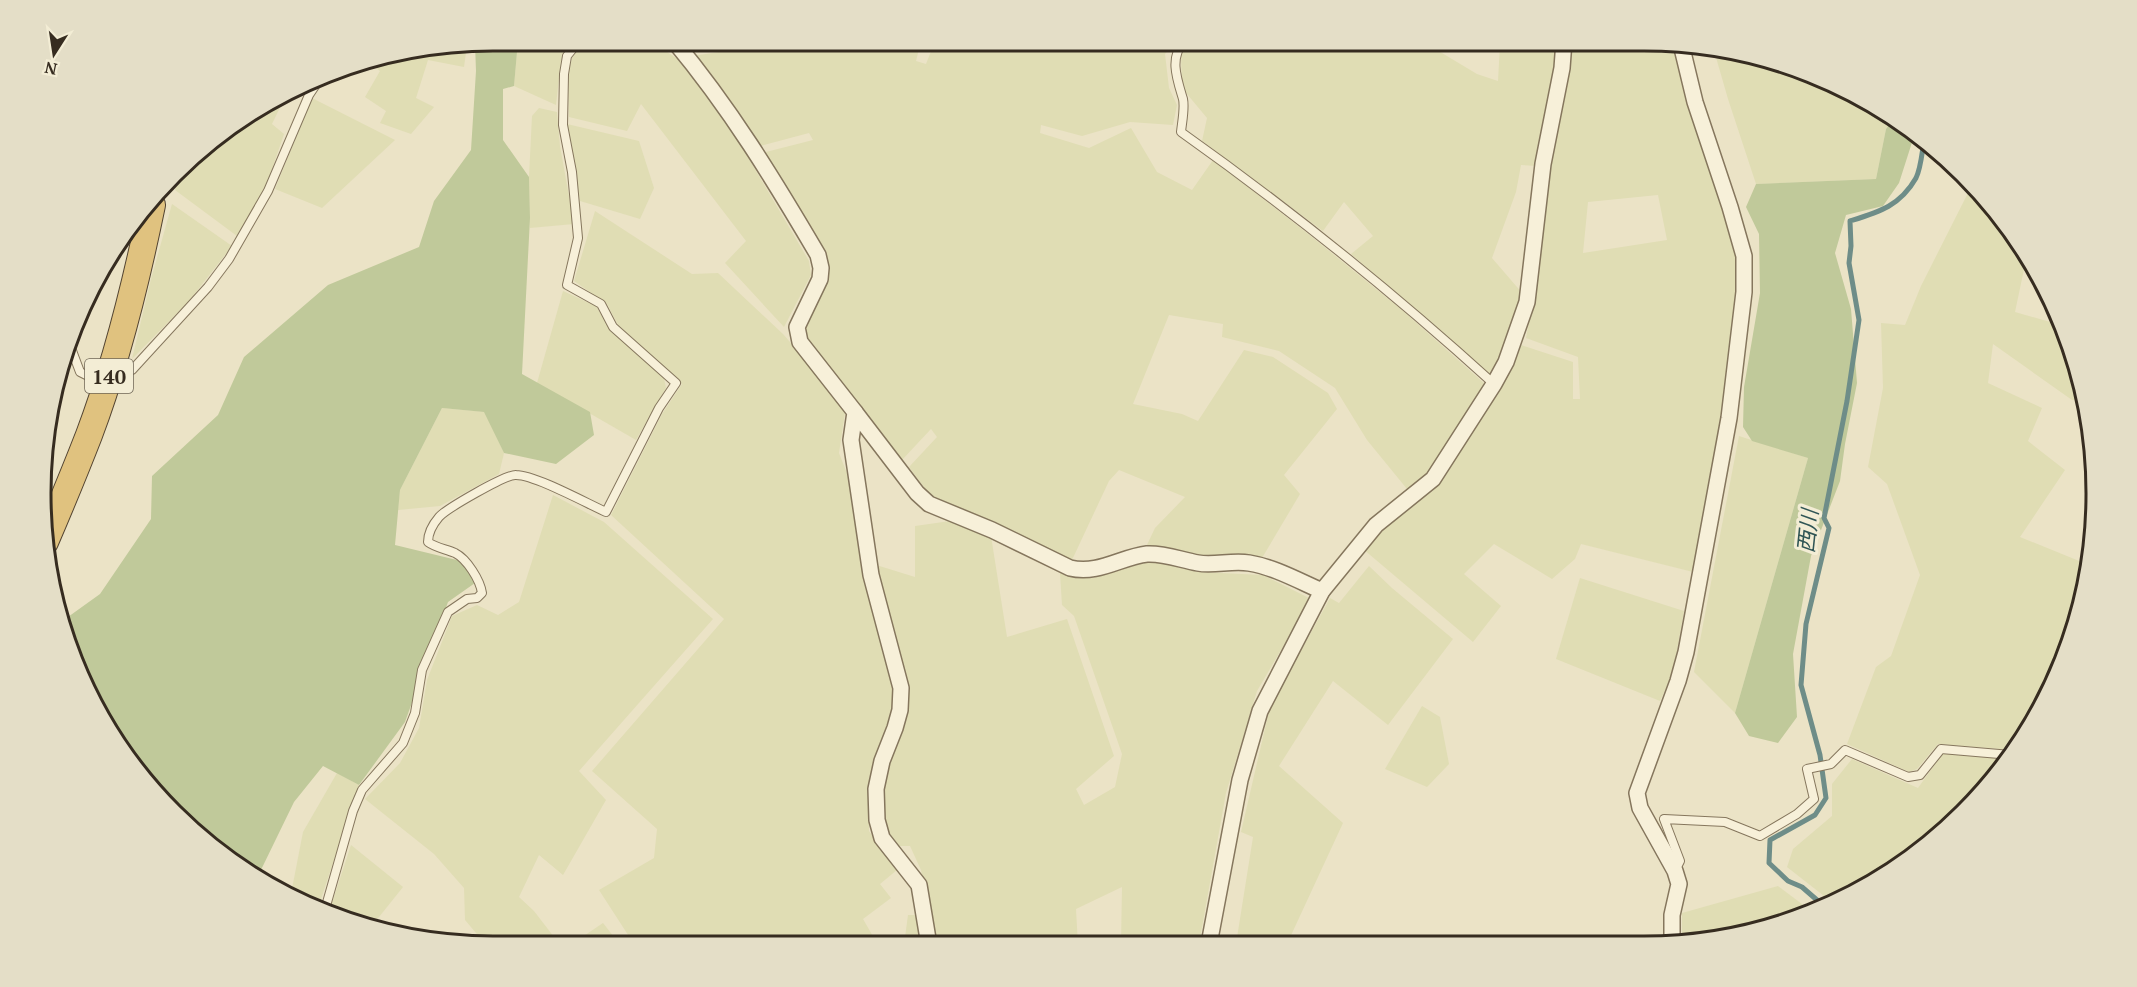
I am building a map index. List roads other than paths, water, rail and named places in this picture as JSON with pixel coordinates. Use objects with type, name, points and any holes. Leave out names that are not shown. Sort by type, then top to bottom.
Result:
[{"type":"highway","name":"140","points":[[52,524],[89,434],[108,379],[139,266],[150,215]]},
{"type":"street","points":[[683,51],[755,149],[818,255],[821,268],[820,279],[797,327],[800,342],[917,493],[929,504],[1079,570],[1092,570],[1145,555],[1159,554],[1201,563],[1246,562],[1264,566],[1322,591]]},
{"type":"street","points":[[1211,936],[1240,780],[1260,711],[1322,591],[1376,525],[1433,479],[1506,362],[1527,302],[1543,164],[1563,51]]},
{"type":"street","points":[[1672,935],[1672,915],[1679,884],[1675,871],[1640,808],[1637,793],[1678,681],[1686,652],[1729,418],[1744,292],[1744,256],[1695,102],[1683,53]]},
{"type":"street","points":[[855,412],[851,440],[871,575],[901,688],[900,710],[882,761],[876,789],[877,820],[882,838],[919,885],[928,936]]},
{"type":"lane","points":[[327,903],[353,811],[362,790],[402,743],[415,713],[422,670],[448,612],[467,599],[477,598],[482,592],[480,584],[462,557],[428,542],[428,534],[440,515],[501,479],[516,475],[539,481],[606,513],[659,408],[676,383],[613,327],[601,304],[567,285],[578,238],[572,172],[563,125],[564,74],[567,56],[571,51]]},
{"type":"lane","points":[[1176,51],[1174,58],[1178,88],[1184,100],[1181,132],[1247,179],[1327,241],[1401,301],[1494,384]]},
{"type":"lane","points":[[73,354],[80,372],[108,379],[132,370],[208,287],[229,259],[268,191],[312,91]]},
{"type":"lane","points":[[1675,871],[1680,861],[1664,819],[1725,822],[1760,836],[1797,814],[1814,799],[1806,769],[1831,764],[1845,750],[1908,777],[1920,775],[1941,749],[2001,754]]},
{"type":"waterway","name":"西川","points":[[1817,900],[1802,887],[1788,881],[1769,863],[1770,840],[1815,815],[1826,798],[1820,755],[1801,685],[1806,624],[1829,528],[1824,518],[1847,401],[1859,320],[1849,263],[1850,221],[1879,211],[1896,202],[1916,178],[1922,150]]}]
